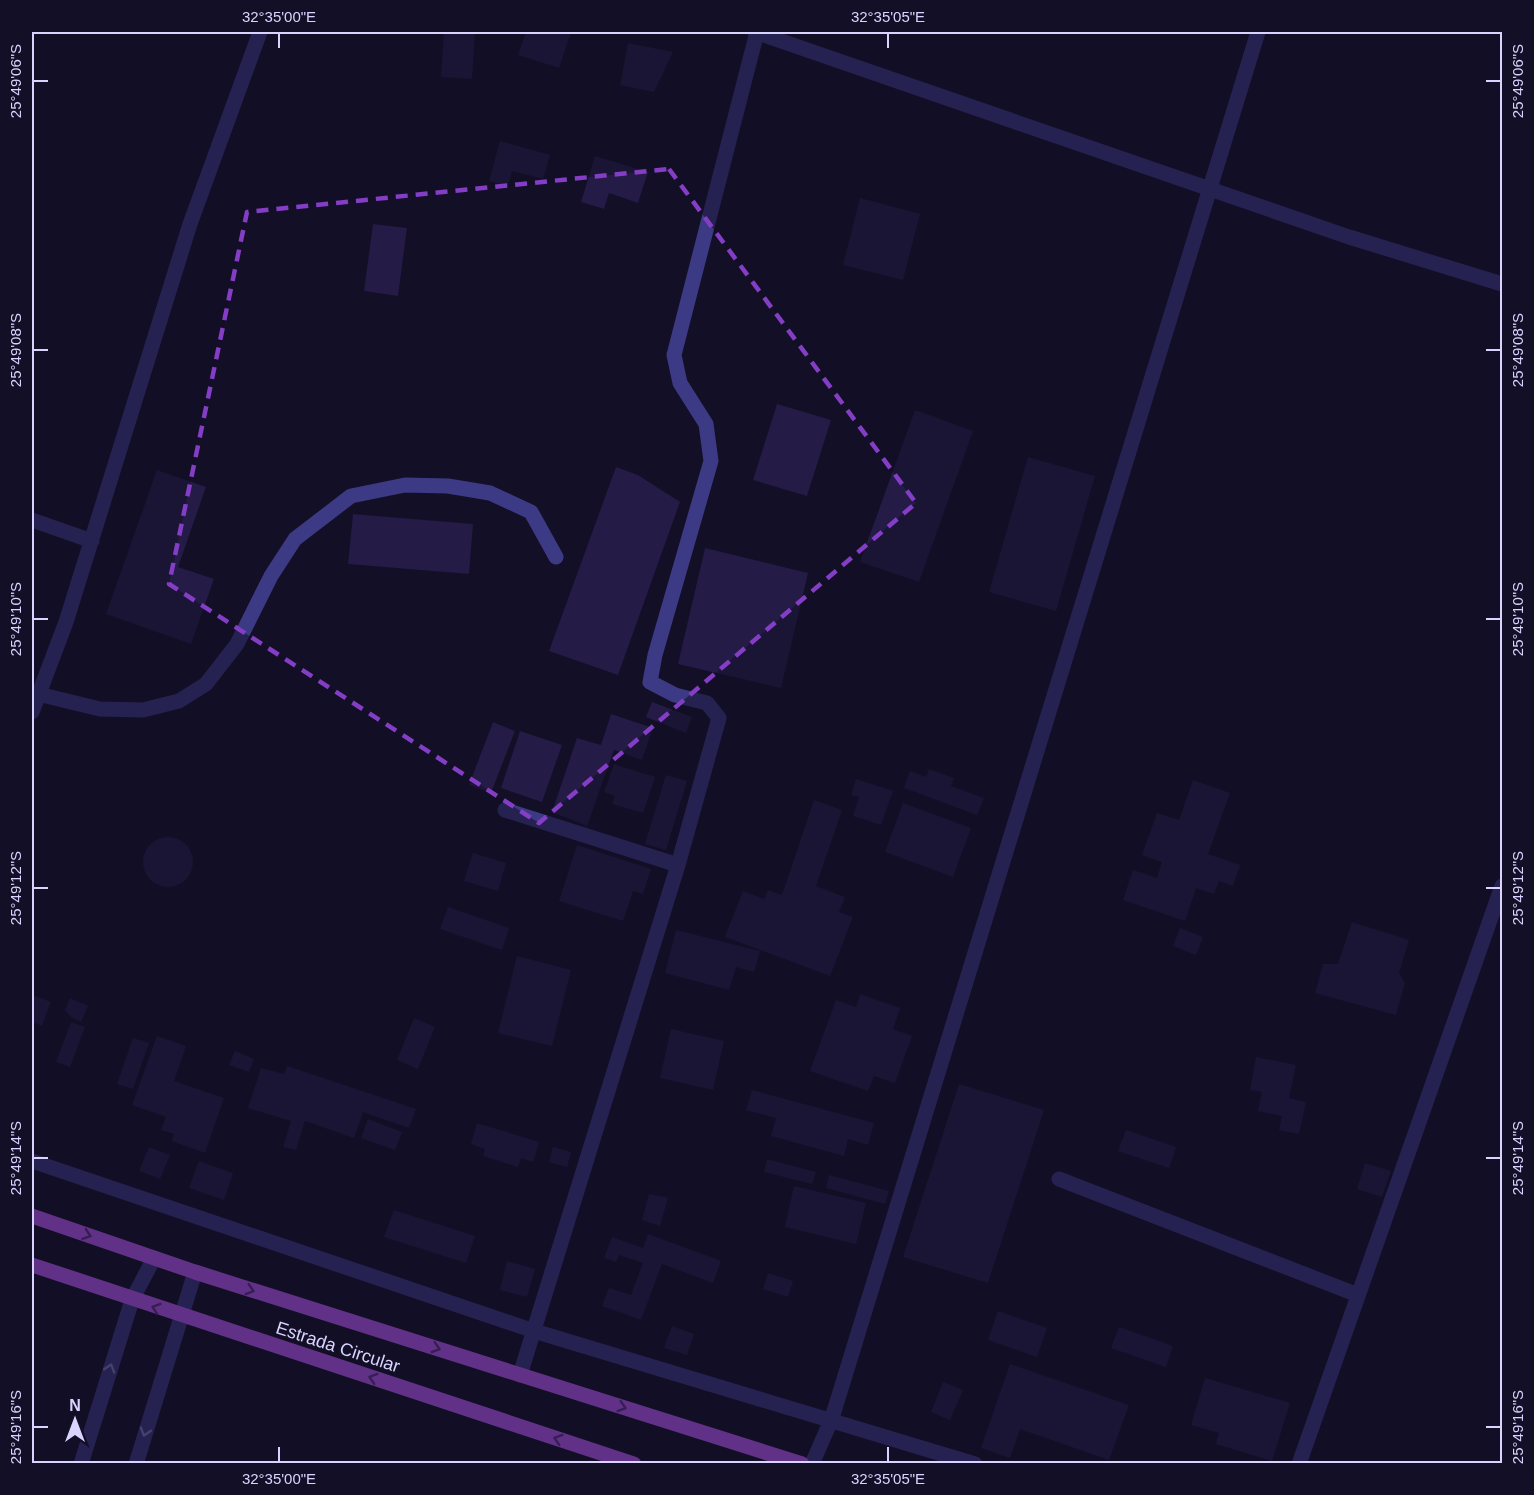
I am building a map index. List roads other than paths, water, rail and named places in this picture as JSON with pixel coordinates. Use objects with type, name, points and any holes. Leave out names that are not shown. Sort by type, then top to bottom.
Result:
[{"type":"main road","points":[[32,1216],[195,1272],[802,1464]]},
{"type":"main road","name":"Estrada Circular","points":[[32,1265],[132,1300],[634,1464]]},
{"type":"street","points":[[32,712],[66,622],[190,225],[260,32]]},
{"type":"street","points":[[520,1375],[678,865],[719,718],[707,704],[675,695],[650,682],[655,655],[711,461],[706,424],[680,383],[674,355],[756,32],[1212,187],[1349,237],[1503,284]]},
{"type":"street","points":[[812,1464],[831,1418],[1258,32]]},
{"type":"street","points":[[38,694],[100,709],[143,710],[179,701],[206,684],[237,644],[271,576],[295,539],[351,496],[405,485],[448,486],[490,493],[531,512],[556,557]]},
{"type":"street","points":[[32,520],[92,541]]},
{"type":"street","points":[[504,810],[678,865]]},
{"type":"street","points":[[1299,1464],[1503,886]]},
{"type":"street","points":[[32,1161],[534,1331],[831,1418],[975,1464]]},
{"type":"street","points":[[1059,1179],[1358,1295]]},
{"type":"street","points":[[81,1464],[132,1300],[154,1258]]},
{"type":"street","points":[[136,1464],[195,1272]]}]
